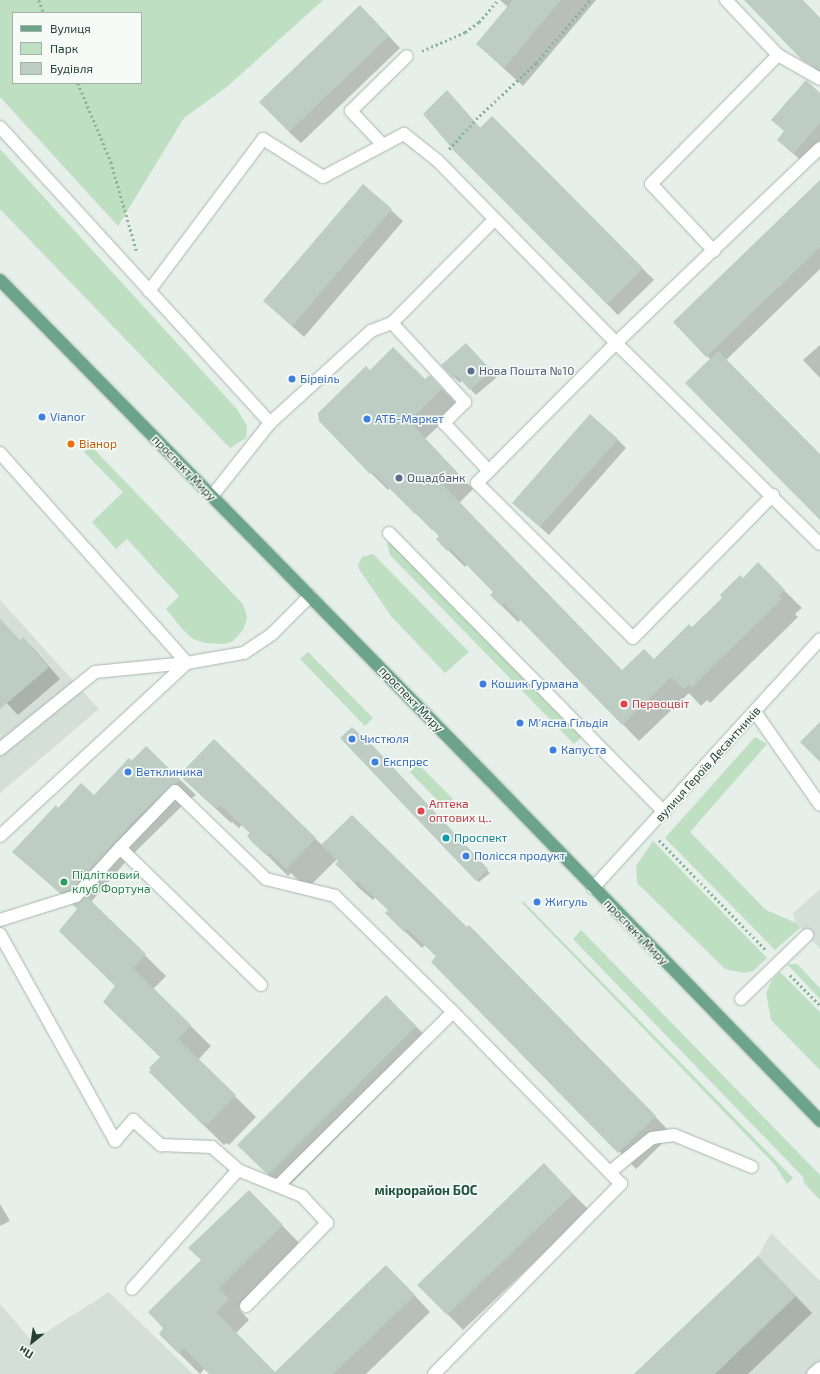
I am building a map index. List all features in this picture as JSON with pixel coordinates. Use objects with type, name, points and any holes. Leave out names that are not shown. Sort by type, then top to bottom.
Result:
[{"type":"main road","name":"проспект Миру","points":[[0,280],[310,596],[820,1121]]},
{"type":"street","points":[[726,0],[778,55],[820,79]]},
{"type":"street","points":[[714,251],[652,184],[778,55]]},
{"type":"street","points":[[383,145],[351,111],[407,56]]},
{"type":"street","points":[[0,126],[270,423]]},
{"type":"street","points":[[149,290],[263,139],[323,177],[404,134],[438,162],[616,343],[773,495],[820,544]]},
{"type":"street","points":[[773,495],[633,638],[477,483],[616,343],[714,251],[820,148]]},
{"type":"street","points":[[212,496],[264,438],[270,423],[371,330],[392,323],[494,220]]},
{"type":"street","points":[[392,323],[465,402],[444,423],[489,471]]},
{"type":"street","points":[[0,453],[188,663]]},
{"type":"street","points":[[389,534],[393,534],[664,812]]},
{"type":"street","points":[[0,749],[95,672],[188,663],[244,653],[272,634],[310,596]]},
{"type":"street","name":"вулиця Героїв Десантників","points":[[593,888],[664,812],[820,639]]},
{"type":"street","points":[[0,836],[188,663]]},
{"type":"street","points":[[755,712],[820,805]]},
{"type":"street","points":[[0,920],[76,896],[120,848],[176,791],[266,879],[335,896],[453,1012],[610,1172],[621,1184],[434,1374]]},
{"type":"street","points":[[120,848],[261,985]]},
{"type":"street","points":[[0,934],[115,1141],[133,1120],[161,1145],[212,1147],[238,1170],[302,1196],[327,1223],[246,1306]]},
{"type":"street","points":[[741,1000],[807,935]]},
{"type":"street","points":[[278,1186],[453,1012]]},
{"type":"street","points":[[610,1172],[652,1138],[674,1135],[752,1167]]},
{"type":"street","points":[[132,1289],[238,1170]]},
{"type":"street","points":[[813,1374],[820,1368]]},
{"type":"path","points":[[39,0],[44,12]]},
{"type":"path","points":[[407,56],[465,32],[479,22],[498,0]]},
{"type":"path","points":[[438,162],[476,119],[536,63],[590,0]]},
{"type":"path","points":[[78,84],[111,162],[137,254]]},
{"type":"path","points":[[656,837],[820,1005]]},
{"type":"shaded area","points":[[0,600],[99,709],[0,793]]},
{"type":"shaded area","points":[[820,889],[820,949],[796,923],[793,913]]},
{"type":"shaded area","points":[[771,1233],[820,1281],[820,1374],[634,1374],[758,1256]]},
{"type":"shaded area","points":[[109,1292],[193,1374],[0,1374],[0,1304],[32,1341]]},
{"type":"green space","points":[[0,0],[323,0],[228,86],[184,118],[118,226],[0,97]]},
{"type":"green space","points":[[0,149],[237,409],[247,426],[246,438],[230,448],[0,209]]},
{"type":"green space","points":[[91,446],[243,604],[247,617],[246,622],[243,630],[232,642],[223,644],[205,643],[193,639],[183,630],[166,609],[179,596],[127,539],[116,549],[92,522],[123,492],[84,452]]},
{"type":"green space","points":[[387,543],[391,543],[583,736],[574,744],[390,555]]},
{"type":"green space","points":[[373,554],[469,652],[445,673],[391,616],[359,569],[358,565],[362,557]]},
{"type":"green space","points":[[308,652],[373,718],[365,726],[300,659]]},
{"type":"green space","points":[[755,737],[767,744],[690,832],[766,910],[796,923],[800,928],[775,950],[665,838]]},
{"type":"green space","points":[[418,764],[453,799],[444,807],[410,772]]},
{"type":"green space","points":[[653,841],[767,958],[753,971],[744,973],[725,969],[637,883],[636,866]]},
{"type":"green space","points":[[523,901],[793,1178],[787,1184],[775,1165],[522,903]]},
{"type":"green space","points":[[581,930],[820,1175],[820,1200],[804,1183],[803,1177],[573,939]]},
{"type":"green space","points":[[787,964],[797,964],[820,988],[820,999]]},
{"type":"green space","points":[[780,972],[820,1012],[820,1070],[771,1020],[766,993],[772,980]]},
{"type":"building","points":[[513,0],[561,0],[504,68],[476,44]]},
{"type":"building","points":[[744,0],[803,0],[820,18],[820,70],[803,61]]},
{"type":"building","points":[[360,5],[389,36],[289,132],[259,102]]},
{"type":"building","points":[[806,80],[820,93],[820,123],[793,154],[777,140],[784,131],[771,120]]},
{"type":"building","points":[[447,90],[480,128],[492,116],[643,268],[607,304],[455,152],[423,114]]},
{"type":"building","points":[[820,180],[820,247],[706,357],[673,322]]},
{"type":"building","points":[[363,184],[392,209],[292,326],[263,301]]},
{"type":"building","points":[[466,343],[492,371],[470,390],[456,375],[453,378],[441,365]]},
{"type":"building","points":[[393,347],[425,379],[430,375],[442,389],[409,421],[457,472],[443,485],[622,670],[644,649],[654,659],[689,624],[692,627],[722,598],[720,595],[740,575],[743,578],[758,562],[785,590],[779,596],[782,599],[692,687],[689,684],[684,689],[671,677],[622,725],[504,603],[501,606],[490,595],[493,592],[450,548],[447,551],[436,539],[439,536],[372,471],[370,474],[319,421],[318,413],[366,366],[370,370]]},
{"type":"building","points":[[718,351],[820,454],[820,520],[685,383]]},
{"type":"building","points":[[590,414],[618,439],[540,527],[512,503]]},
{"type":"building","points":[[0,619],[19,641],[23,637],[49,667],[0,709]]},
{"type":"building","points":[[820,722],[820,762],[800,742]]},
{"type":"building","points":[[352,727],[361,735],[362,734],[488,869],[476,881],[340,738]]},
{"type":"building","points":[[214,739],[316,838],[286,869],[270,853],[267,856],[253,843],[247,836],[250,833],[220,805],[217,808],[211,802],[209,803],[179,775]]},
{"type":"building","points":[[146,746],[180,779],[141,813],[72,889],[60,893],[12,852],[56,805],[58,808],[81,783],[94,795],[129,758],[132,761]]},
{"type":"building","points":[[352,815],[467,927],[469,925],[656,1116],[618,1153],[431,962],[436,956],[407,929],[404,932],[385,913],[388,910],[357,881],[355,883],[335,864],[338,861],[321,845]]},
{"type":"building","points":[[86,896],[146,954],[133,968],[191,1025],[178,1039],[236,1095],[207,1125],[205,1123],[203,1125],[149,1072],[151,1070],[149,1068],[160,1057],[103,1002],[115,986],[59,931],[77,909],[73,905]]},
{"type":"building","points":[[386,995],[416,1026],[269,1174],[266,1173],[237,1145]]},
{"type":"building","points":[[544,1163],[573,1194],[447,1315],[417,1285]]},
{"type":"building","points":[[249,1190],[283,1225],[219,1288],[229,1299],[216,1312],[275,1372],[386,1265],[415,1295],[333,1374],[209,1374],[184,1348],[179,1354],[159,1334],[163,1328],[148,1312],[201,1260],[188,1248]]},
{"type":"building","points":[[758,1256],[796,1296],[715,1374],[634,1374]]},
{"type":"place","name":"Нова Пошта №10","points":[[471,371]]},
{"type":"place","name":"Бірвіль","points":[[292,379]]},
{"type":"place","name":"Vianor","points":[[42,417]]},
{"type":"place","name":"АТБ-Маркет","points":[[367,419]]},
{"type":"place","name":"Віанор","points":[[71,444]]},
{"type":"place","name":"Ощадбанк","points":[[399,478]]},
{"type":"place","name":"Кошик Гурмана","points":[[483,684]]},
{"type":"place","name":"Первоцвіт","points":[[624,704]]},
{"type":"place","name":"М'ясна Гільдія","points":[[520,723]]},
{"type":"place","name":"Чистюля","points":[[352,739]]},
{"type":"place","name":"Капуста","points":[[553,750]]},
{"type":"place","name":"Експрес","points":[[375,762]]},
{"type":"place","name":"Ветклиника","points":[[128,772]]},
{"type":"place","name":"Аптека оптових ц‥","points":[[421,811]]},
{"type":"place","name":"Проспект","points":[[446,838]]},
{"type":"place","name":"Полісся продукт","points":[[466,856]]},
{"type":"place","name":"Підлітковий клуб Фортуна","points":[[64,882]]},
{"type":"place","name":"Жигуль","points":[[537,902]]},
{"type":"district","name":"мікрорайон БОС","points":[[426,1190]]}]
